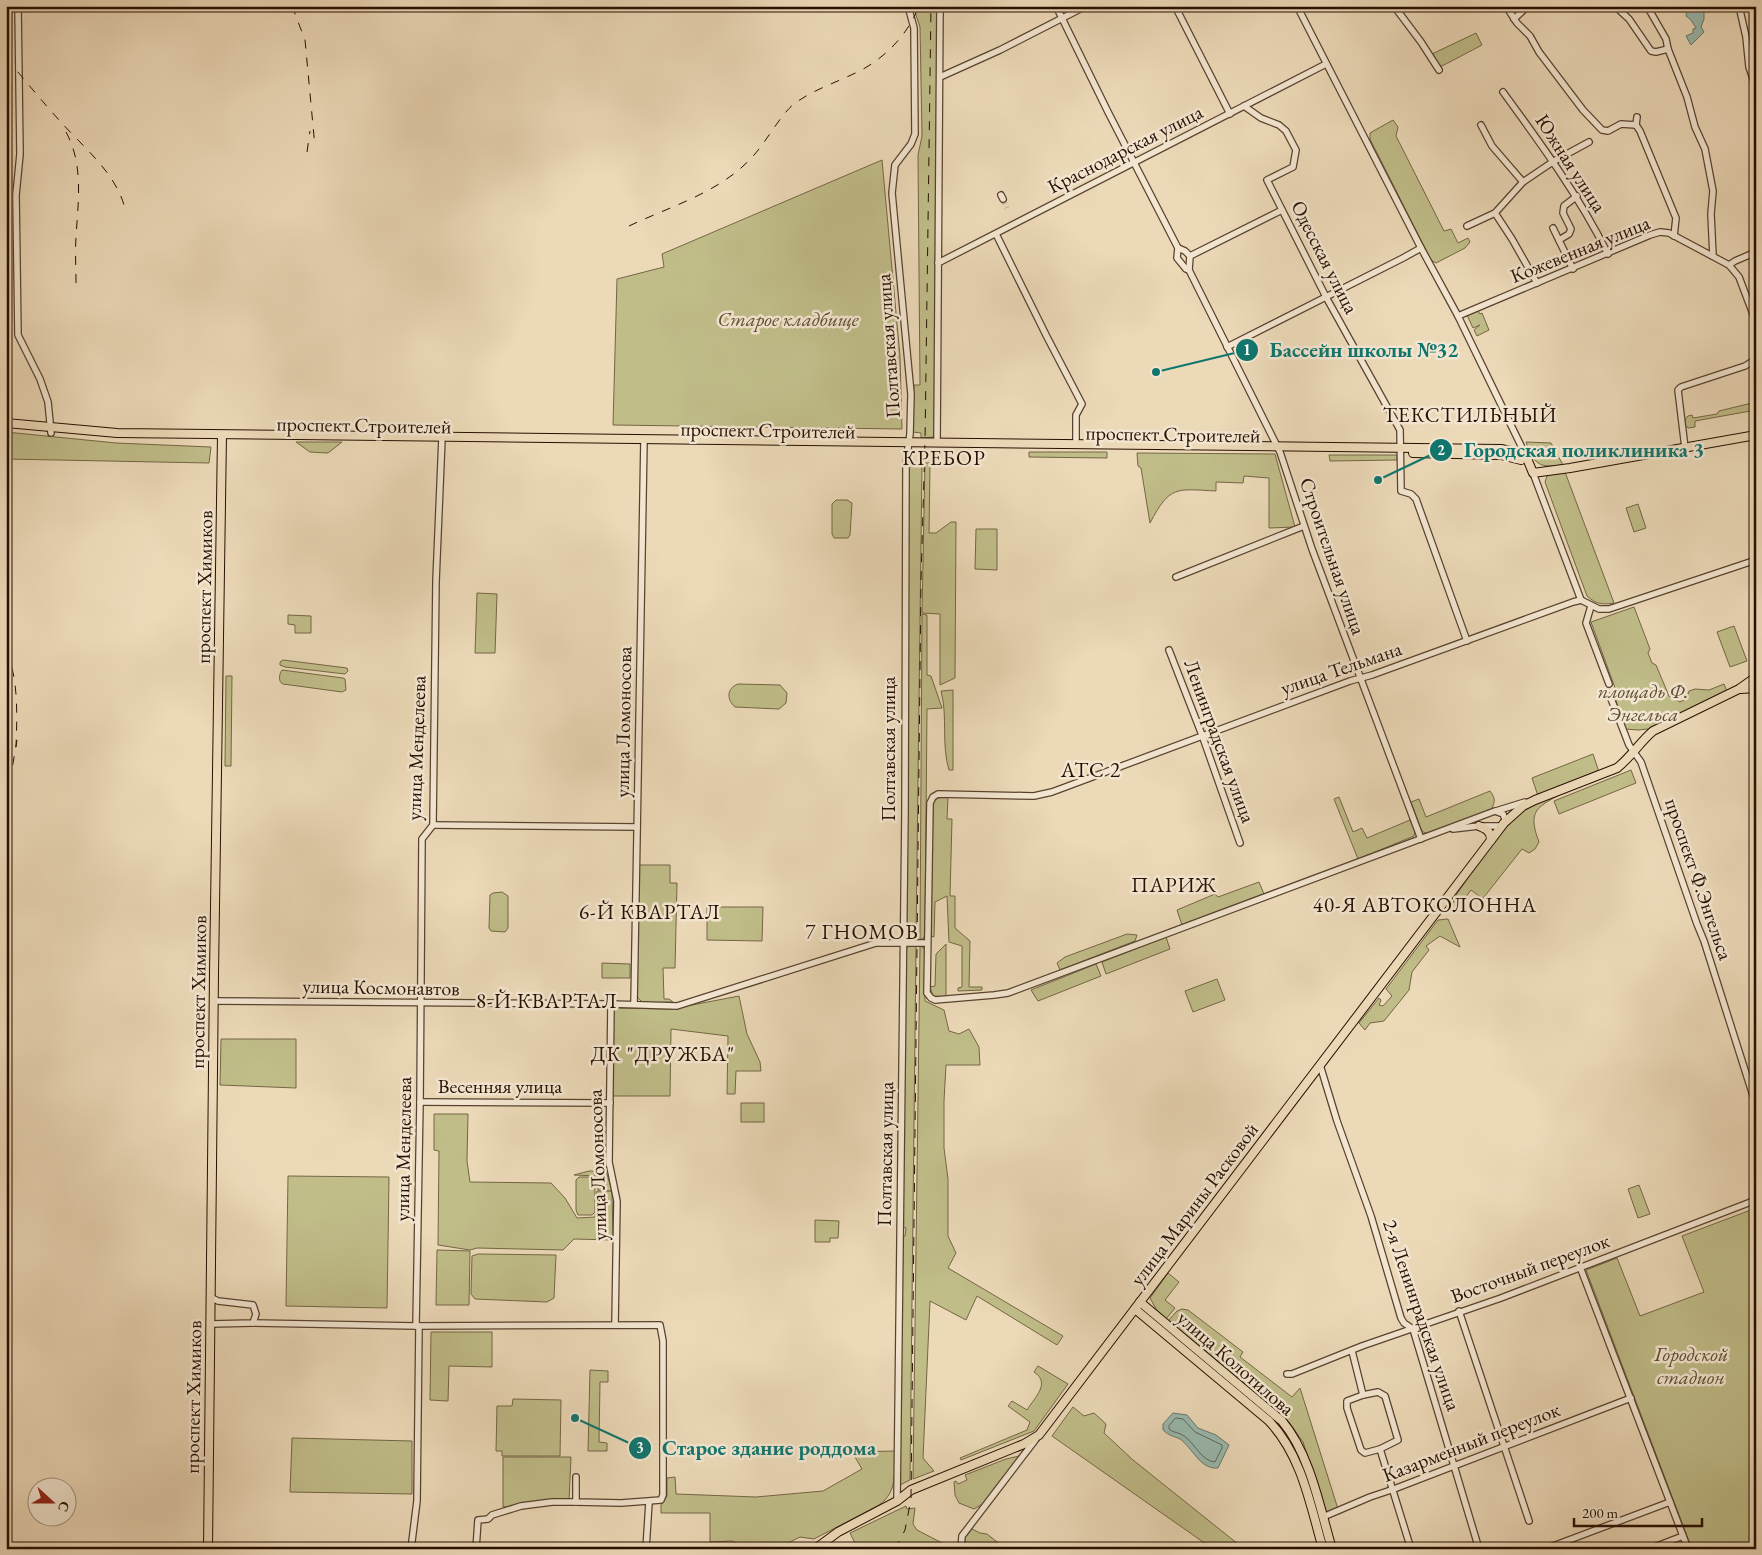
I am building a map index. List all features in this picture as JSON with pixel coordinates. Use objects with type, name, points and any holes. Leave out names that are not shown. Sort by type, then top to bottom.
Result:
[{"type":"main road","name":"проспект Строителей","points":[[7,425],[114,438],[222,437],[908,446],[1076,445],[1400,451],[1501,455],[1528,460]]},
{"type":"main road","points":[[1528,460],[1533,473],[1685,448],[1756,434]]},
{"type":"main road","name":"проспект Химиков","points":[[208,1549],[222,437]]},
{"type":"main road","name":"проспект Строителей","points":[[937,446],[1279,449]]},
{"type":"main road","points":[[1739,689],[1756,677]]},
{"type":"main road","points":[[1739,689],[1756,688]]},
{"type":"main road","name":"улица Марины Расковой","points":[[815,1549],[838,1532],[897,1501],[911,1490],[1024,1444],[1039,1435],[1503,825],[1517,812],[1535,800],[1617,768],[1634,753],[1642,740],[1653,731],[1739,689]]},
{"type":"main road","points":[[1478,826],[1488,830],[1491,840]]},
{"type":"main road","name":"улица Колотилова","points":[[1138,1305],[1282,1422],[1299,1446],[1323,1549]]},
{"type":"main road","name":"улица Колотилова","points":[[1309,1485],[1323,1517],[1332,1549]]},
{"type":"street","points":[[18,6],[20,154],[16,195],[18,335],[40,379],[48,402],[52,431]]},
{"type":"street","name":"Полтавская улица","points":[[897,1501],[904,943],[906,463],[910,434],[910,394],[892,192],[895,165],[911,144],[915,134],[914,28],[908,6]]},
{"type":"street","points":[[937,446],[940,6]]},
{"type":"street","points":[[1056,6],[1178,248],[1190,256],[1189,270]]},
{"type":"street","points":[[940,77],[1000,50],[1086,6]]},
{"type":"street","points":[[1175,6],[1230,114]]},
{"type":"street","points":[[1297,6],[1420,248],[1458,316],[1528,460]]},
{"type":"street","points":[[1394,6],[1440,70]]},
{"type":"street","points":[[1506,6],[1583,110],[1602,130],[1608,131],[1621,124],[1636,125]]},
{"type":"street","points":[[1514,18],[1528,6]]},
{"type":"street","points":[[1615,6],[1629,19],[1651,51],[1664,52],[1668,49]]},
{"type":"street","points":[[1647,6],[1666,39],[1668,49],[1688,97],[1694,127],[1705,149],[1713,191],[1711,214],[1712,256]]},
{"type":"street","points":[[1739,6],[1746,37],[1749,67],[1754,82],[1756,104]]},
{"type":"street","name":"Краснодарская улица","points":[[938,263],[1326,64]]},
{"type":"street","name":"Южная улица","points":[[1503,92],[1577,196],[1608,254]]},
{"type":"street","name":"Одесская улица","points":[[1244,106],[1261,118],[1279,125],[1286,131],[1296,150],[1293,167],[1267,180],[1326,297],[1400,430],[1401,491],[1411,494],[1416,499],[1467,641]]},
{"type":"street","points":[[1637,117],[1636,125],[1676,218],[1674,236]]},
{"type":"street","points":[[1481,125],[1492,146],[1523,182]]},
{"type":"street","points":[[1467,226],[1495,212],[1523,182],[1589,142]]},
{"type":"street","points":[[1559,240],[1569,234],[1571,229],[1563,213],[1564,206],[1577,196]]},
{"type":"street","points":[[1190,256],[1282,210]]},
{"type":"street","points":[[1495,212],[1537,284]]},
{"type":"street","points":[[1553,228],[1573,269]]},
{"type":"street","name":"Кожевенная улица","points":[[1458,316],[1660,232],[1669,233],[1729,265]]},
{"type":"street","points":[[996,234],[1046,337],[1082,404],[1076,415],[1076,445]]},
{"type":"street","name":"Строительная улица","points":[[1178,248],[1177,258],[1189,270],[1279,449],[1304,526],[1421,839]]},
{"type":"street","points":[[1228,347],[1420,248]]},
{"type":"street","points":[[1756,252],[1729,265],[1739,277],[1756,322]]},
{"type":"street","points":[[1685,448],[1678,390],[1681,387],[1746,366],[1756,359]]},
{"type":"street","name":"улица Менделеева","points":[[411,1549],[417,1501],[422,839],[433,825],[436,587],[441,440]]},
{"type":"street","name":"улица Ломоносова","points":[[634,1004],[644,443]]},
{"type":"street","points":[[1533,473],[1582,600],[1590,606],[1599,609],[1609,609],[1756,560]]},
{"type":"street","points":[[1176,576],[1304,526]]},
{"type":"street","name":"улица Тельмана","points":[[933,797],[938,794],[1034,796],[1052,792],[1341,684],[1582,600]]},
{"type":"street","points":[[1590,606],[1586,624],[1609,684]]},
{"type":"street","name":"Ленинградская улица","points":[[1168,650],[1202,735],[1240,842]]},
{"type":"street","name":"проспект Ф.Энгельса","points":[[1610,696],[1629,745],[1641,762],[1677,862],[1756,1105]]},
{"type":"street","name":"Полтавская улица","points":[[933,797],[930,803],[926,989],[929,996],[935,1000],[1008,993],[1421,839]]},
{"type":"street","points":[[1421,839],[1496,811],[1535,800]]},
{"type":"street","points":[[1441,831],[1503,825],[1505,819],[1503,814],[1496,811]]},
{"type":"street","points":[[433,825],[637,827]]},
{"type":"street","name":"улица Космонавтов","points":[[214,1001],[421,1004],[634,1004],[677,1006],[876,944],[927,943]]},
{"type":"street","name":"улица Ломоносова","points":[[612,1004],[609,1162],[617,1201],[615,1325]]},
{"type":"street","name":"2-я Ленинградская улица","points":[[1320,1065],[1371,1216],[1401,1318],[1404,1323],[1413,1329],[1479,1549]]},
{"type":"street","name":"Весенняя улица","points":[[420,1102],[610,1103]]},
{"type":"street","name":"Восточный переулок","points":[[1287,1374],[1292,1374],[1459,1311],[1501,1298],[1756,1200]]},
{"type":"street","points":[[1580,1267],[1688,1549]]},
{"type":"street","points":[[210,1297],[253,1305],[256,1314],[253,1323]]},
{"type":"street","points":[[1459,1311],[1529,1521]]},
{"type":"street","points":[[211,1324],[660,1326],[662,1332],[664,1496],[661,1500],[649,1502],[552,1502],[521,1506],[492,1515],[488,1519],[478,1520],[476,1549]]},
{"type":"street","points":[[1352,1351],[1363,1395]]},
{"type":"street","points":[[1381,1392],[1385,1396],[1398,1440],[1380,1449],[1365,1452],[1361,1450],[1346,1408],[1348,1401],[1363,1395],[1381,1392]]},
{"type":"street","name":"Казарменный переулок","points":[[1323,1517],[1370,1497],[1394,1490],[1631,1398]]},
{"type":"street","points":[[961,1549],[962,1536],[970,1528],[1039,1435]]},
{"type":"street","points":[[1380,1449],[1411,1549]]},
{"type":"street","points":[[576,1477],[576,1502]]},
{"type":"street","points":[[646,1549],[649,1502]]},
{"type":"street","points":[[1545,1549],[1670,1502]]},
{"type":"street","points":[[1648,1549],[1684,1536]]},
{"type":"street","points":[[1027,1549],[1031,1547],[1034,1549]]},
{"type":"green space","points":[[913,6],[937,6],[934,437],[921,438],[921,433],[913,432],[914,385],[920,385],[918,155],[922,136],[920,27]]},
{"type":"green space","points":[[1476,33],[1482,45],[1442,66],[1439,65],[1432,54]]},
{"type":"green space","points":[[1393,120],[1398,127],[1396,136],[1444,231],[1451,229],[1458,243],[1468,238],[1470,242],[1465,248],[1436,263],[1431,260],[1370,139],[1370,133]]},
{"type":"green space","name":"Старое кладбище","points":[[882,160],[900,356],[902,429],[613,425],[617,279],[664,267],[662,254]]},
{"type":"green space","points":[[1478,311],[1480,314],[1482,313],[1489,330],[1477,336],[1474,330],[1480,325],[1473,328],[1467,315]]},
{"type":"green space","points":[[1756,402],[1756,410],[1695,421],[1695,427],[1688,428],[1685,424],[1688,416],[1692,415],[1693,418],[1717,414],[1719,411]]},
{"type":"green space","points":[[6,432],[116,443],[211,447],[209,463],[6,459]]},
{"type":"green space","points":[[296,442],[342,442],[328,453],[310,452]]},
{"type":"green space","points":[[1526,442],[1551,443],[1563,465],[1548,466],[1538,463],[1532,456]]},
{"type":"green space","points":[[1029,452],[1107,452],[1107,458],[1029,457]]},
{"type":"green space","points":[[1137,453],[1275,454],[1295,527],[1269,528],[1269,478],[1244,476],[1243,483],[1216,482],[1216,491],[1183,490],[1176,492],[1163,502],[1150,523]]},
{"type":"green space","points":[[1329,455],[1397,455],[1397,460],[1330,461]]},
{"type":"green space","points":[[925,463],[930,463],[929,533],[936,533],[951,522],[956,522],[955,678],[940,685],[940,614],[922,613]]},
{"type":"green space","points":[[908,465],[922,465],[916,939],[910,939],[906,935]]},
{"type":"green space","points":[[1565,472],[1614,603],[1599,603],[1587,596],[1545,482],[1547,476],[1551,474]]},
{"type":"green space","points":[[836,500],[847,500],[852,503],[850,535],[848,538],[834,538],[832,534],[832,504]]},
{"type":"green space","points":[[1638,504],[1646,528],[1634,532],[1626,508]]},
{"type":"green space","points":[[976,529],[997,529],[997,570],[975,569]]},
{"type":"green space","points":[[477,593],[497,594],[495,653],[475,653]]},
{"type":"green space","name":"площадь Ф. Энгельса","points":[[1634,607],[1650,649],[1648,653],[1652,663],[1656,665],[1669,696],[1680,702],[1686,699],[1689,691],[1695,689],[1709,690],[1724,684],[1727,692],[1648,729],[1625,729],[1615,698],[1618,696],[1591,622]]},
{"type":"green space","points":[[922,614],[927,615],[927,675],[931,676],[942,708],[927,709],[925,935],[923,939],[920,939]]},
{"type":"green space","points":[[288,615],[311,616],[311,633],[295,633],[295,625],[288,624]]},
{"type":"green space","points":[[1734,626],[1747,661],[1730,667],[1717,632]]},
{"type":"green space","points":[[283,660],[347,668],[348,671],[345,674],[285,667],[280,665],[280,662]]},
{"type":"green space","points":[[282,670],[343,678],[345,679],[346,690],[342,692],[283,684],[279,678]]},
{"type":"green space","points":[[226,676],[232,676],[231,766],[225,766]]},
{"type":"green space","points":[[738,684],[780,685],[787,693],[786,703],[779,709],[735,707],[730,701],[729,694],[732,688]]},
{"type":"green space","points":[[953,690],[953,770],[949,770],[945,750],[944,711],[941,691]]},
{"type":"green space","points":[[1593,754],[1599,772],[1538,796],[1532,778]]},
{"type":"green space","points":[[1631,770],[1636,783],[1559,814],[1554,801]]},
{"type":"green space","points":[[1490,791],[1494,801],[1491,810],[1427,833],[1421,829],[1411,802],[1419,799],[1426,817]]},
{"type":"green space","points":[[1566,791],[1542,805],[1535,815],[1535,831],[1539,842],[1535,849],[1529,853],[1522,849],[1483,899],[1471,890],[1453,914],[1451,908],[1456,895],[1490,847],[1516,816],[1535,803]]},
{"type":"green space","points":[[948,797],[947,819],[952,819],[950,896],[955,896],[955,928],[970,941],[969,987],[982,987],[982,990],[958,991],[958,988],[962,987],[962,946],[949,942],[947,896],[935,902],[934,937],[931,936],[933,803],[937,798]]},
{"type":"green space","points":[[1339,797],[1353,832],[1362,828],[1367,838],[1410,820],[1415,832],[1414,836],[1358,859],[1334,799]]},
{"type":"green space","points":[[638,865],[670,865],[670,883],[677,883],[675,968],[663,968],[664,999],[669,999],[673,1002],[643,1003],[636,994]]},
{"type":"green space","points":[[1259,882],[1264,894],[1182,925],[1177,910],[1215,894],[1218,897]]},
{"type":"green space","points":[[502,892],[508,896],[508,928],[505,932],[491,931],[489,928],[490,895]]},
{"type":"green space","points":[[707,907],[763,907],[762,941],[707,940]]},
{"type":"green space","points":[[1448,919],[1460,947],[1440,936],[1426,946],[1429,950],[1412,972],[1409,990],[1384,1021],[1370,1023],[1365,1030],[1359,1023],[1379,998],[1381,1000],[1379,1005],[1383,1006],[1392,996],[1386,989],[1438,920]]},
{"type":"green space","points":[[1127,934],[1137,935],[1135,941],[1060,970],[1057,963],[1065,957]]},
{"type":"green space","points":[[1166,937],[1170,949],[1106,974],[1102,962]]},
{"type":"green space","points":[[946,944],[946,997],[933,996],[930,987],[935,986],[936,954]]},
{"type":"green space","points":[[908,946],[916,946],[910,1480],[900,1485],[902,1237],[905,1236],[906,1228],[902,1227],[906,950]]},
{"type":"green space","points":[[920,946],[925,951],[925,1001],[944,1010],[949,1031],[959,1034],[969,1029],[979,1047],[980,1065],[946,1065],[944,1148],[948,1179],[948,1236],[956,1253],[948,1268],[1063,1336],[1057,1345],[977,1296],[966,1320],[930,1301],[923,1458],[934,1471],[913,1479]]},
{"type":"green space","points":[[602,963],[630,964],[630,978],[602,978]]},
{"type":"green space","points":[[1096,964],[1101,976],[1038,1001],[1031,990]]},
{"type":"green space","points":[[1217,979],[1225,1000],[1193,1012],[1185,991]]},
{"type":"green space","points":[[739,996],[747,1034],[760,1062],[761,1071],[736,1071],[735,1094],[727,1094],[728,1036],[671,1029],[670,1096],[611,1096],[613,1008],[671,1009]]},
{"type":"green space","points":[[221,1039],[296,1039],[296,1088],[220,1085]]},
{"type":"green space","points":[[741,1103],[764,1103],[764,1122],[741,1122]]},
{"type":"green space","points":[[434,1114],[468,1114],[467,1161],[470,1182],[551,1183],[565,1198],[577,1218],[595,1217],[597,1191],[612,1191],[613,1240],[574,1239],[563,1250],[477,1248],[470,1250],[438,1245],[439,1151],[434,1150]]},
{"type":"green space","points":[[589,1171],[606,1171],[612,1191],[598,1190],[597,1176],[574,1175]]},
{"type":"green space","points":[[288,1176],[389,1177],[387,1308],[286,1306]]},
{"type":"green space","points":[[579,1177],[592,1177],[595,1181],[595,1212],[592,1215],[578,1215],[576,1210],[576,1180]]},
{"type":"green space","points":[[1639,1185],[1650,1214],[1638,1218],[1628,1189]]},
{"type":"green space","name":"Городской стадион","points":[[1756,1208],[1756,1549],[1692,1549],[1586,1270],[1617,1258],[1640,1316],[1704,1292],[1682,1236]]},
{"type":"green space","points":[[815,1220],[839,1221],[838,1238],[830,1238],[830,1242],[815,1242]]},
{"type":"green space","points":[[437,1250],[470,1251],[469,1305],[436,1305]]},
{"type":"green space","points":[[478,1254],[556,1255],[554,1298],[547,1302],[475,1299],[471,1294],[472,1256]]},
{"type":"green space","points":[[1168,1273],[1179,1282],[1165,1300],[1175,1308],[1166,1319],[1156,1309],[1150,1298]]},
{"type":"green space","points":[[1182,1309],[1188,1310],[1243,1352],[1240,1357],[1292,1397],[1300,1388],[1338,1509],[1326,1514],[1303,1442],[1289,1422],[1168,1321],[1177,1311]]},
{"type":"green space","points":[[1146,1312],[1282,1428],[1295,1447],[1309,1483],[1305,1484],[1287,1441],[1151,1319]]},
{"type":"green space","points":[[431,1332],[492,1332],[492,1367],[449,1366],[448,1401],[430,1400]]},
{"type":"green space","points":[[1038,1366],[1068,1384],[1034,1431],[961,1460],[960,1458],[1027,1430],[1030,1422],[1008,1406],[1012,1401],[1027,1410],[1040,1390],[1041,1381],[1034,1372]]},
{"type":"green space","points":[[590,1370],[608,1371],[608,1382],[600,1382],[599,1442],[607,1443],[607,1451],[588,1451]]},
{"type":"green space","points":[[513,1399],[561,1400],[560,1456],[502,1456],[502,1451],[496,1451],[497,1406],[512,1406]]},
{"type":"green space","points":[[1073,1407],[1084,1416],[1094,1413],[1106,1424],[1104,1433],[1133,1460],[1238,1544],[1247,1549],[1213,1549],[1052,1436]]},
{"type":"green space","points":[[292,1438],[412,1441],[412,1494],[290,1492]]},
{"type":"green space","points":[[895,1451],[894,1481],[885,1500],[814,1539],[800,1537],[776,1549],[738,1549],[733,1541],[710,1542],[710,1513],[661,1513],[661,1505],[667,1496],[667,1478],[675,1477],[676,1494],[756,1497],[823,1491],[862,1469],[852,1452]]},
{"type":"green space","points":[[1019,1456],[1020,1458],[986,1502],[974,1509],[959,1503],[955,1495],[954,1482],[956,1481],[958,1484],[967,1480],[965,1475]]},
{"type":"green space","points":[[503,1457],[571,1457],[569,1500],[503,1507]]},
{"type":"green space","points":[[906,1506],[907,1509],[915,1508],[913,1524],[917,1530],[944,1544],[940,1549],[858,1549],[850,1533]]},
{"type":"green space","points":[[972,1529],[987,1534],[1006,1549],[964,1549],[965,1538]]},
{"type":"water","points":[[1682,6],[1703,6],[1705,9],[1701,27],[1704,32],[1691,45],[1686,36],[1693,33],[1693,29],[1696,28],[1686,16],[1687,9]]},
{"type":"water","points":[[1173,1413],[1187,1415],[1198,1428],[1216,1435],[1229,1445],[1218,1468],[1212,1468],[1201,1462],[1180,1439],[1169,1435],[1163,1430],[1163,1424]]},
{"type":"waterway","points":[[1269,1545],[1271,1549]]},
{"type":"tunnel","points":[[1003,199],[1007,208]]},
{"type":"railway","points":[[292,6],[305,40],[315,147]]},
{"type":"railway","points":[[629,226],[695,197],[727,179],[754,155],[784,114],[794,104],[811,93],[865,68],[890,49],[910,25],[919,6]]},
{"type":"railway","points":[[895,1549],[905,1530],[911,1499],[921,581],[925,441],[931,6]]},
{"type":"railway","points":[[6,58],[105,170],[113,181],[124,205]]},
{"type":"railway","points":[[307,152],[310,131]]},
{"type":"railway","points":[[66,132],[72,145],[78,170],[76,284]]},
{"type":"railway","points":[[6,651],[15,685],[17,711],[16,747]]},
{"type":"railway","points":[[6,1125],[9,826],[11,775],[17,740]]},
{"type":"place","name":"Бассейн школы №32","points":[[1156,372]]},
{"type":"place","name":"Городская поликлиника 3","points":[[1378,480]]},
{"type":"place","name":"Старое здание роддома","points":[[575,1418]]},
{"type":"district","name":"ТЕКСТИЛЬНЫЙ","points":[[1470,415]]},
{"type":"district","name":"КРЕБОР","points":[[944,458]]},
{"type":"district","name":"АТС 2","points":[[1091,770]]},
{"type":"district","name":"ПАРИЖ","points":[[1174,885]]},
{"type":"district","name":"40-Я АВТОКОЛОННА","points":[[1425,905]]},
{"type":"district","name":"6-Й КВАРТАЛ","points":[[650,912]]},
{"type":"district","name":"7 ГНОМОВ","points":[[862,932]]},
{"type":"district","name":"8-Й КВАРТАЛ","points":[[547,1001]]},
{"type":"district","name":"ДК \"ДРУЖБА\"","points":[[663,1054]]}]
